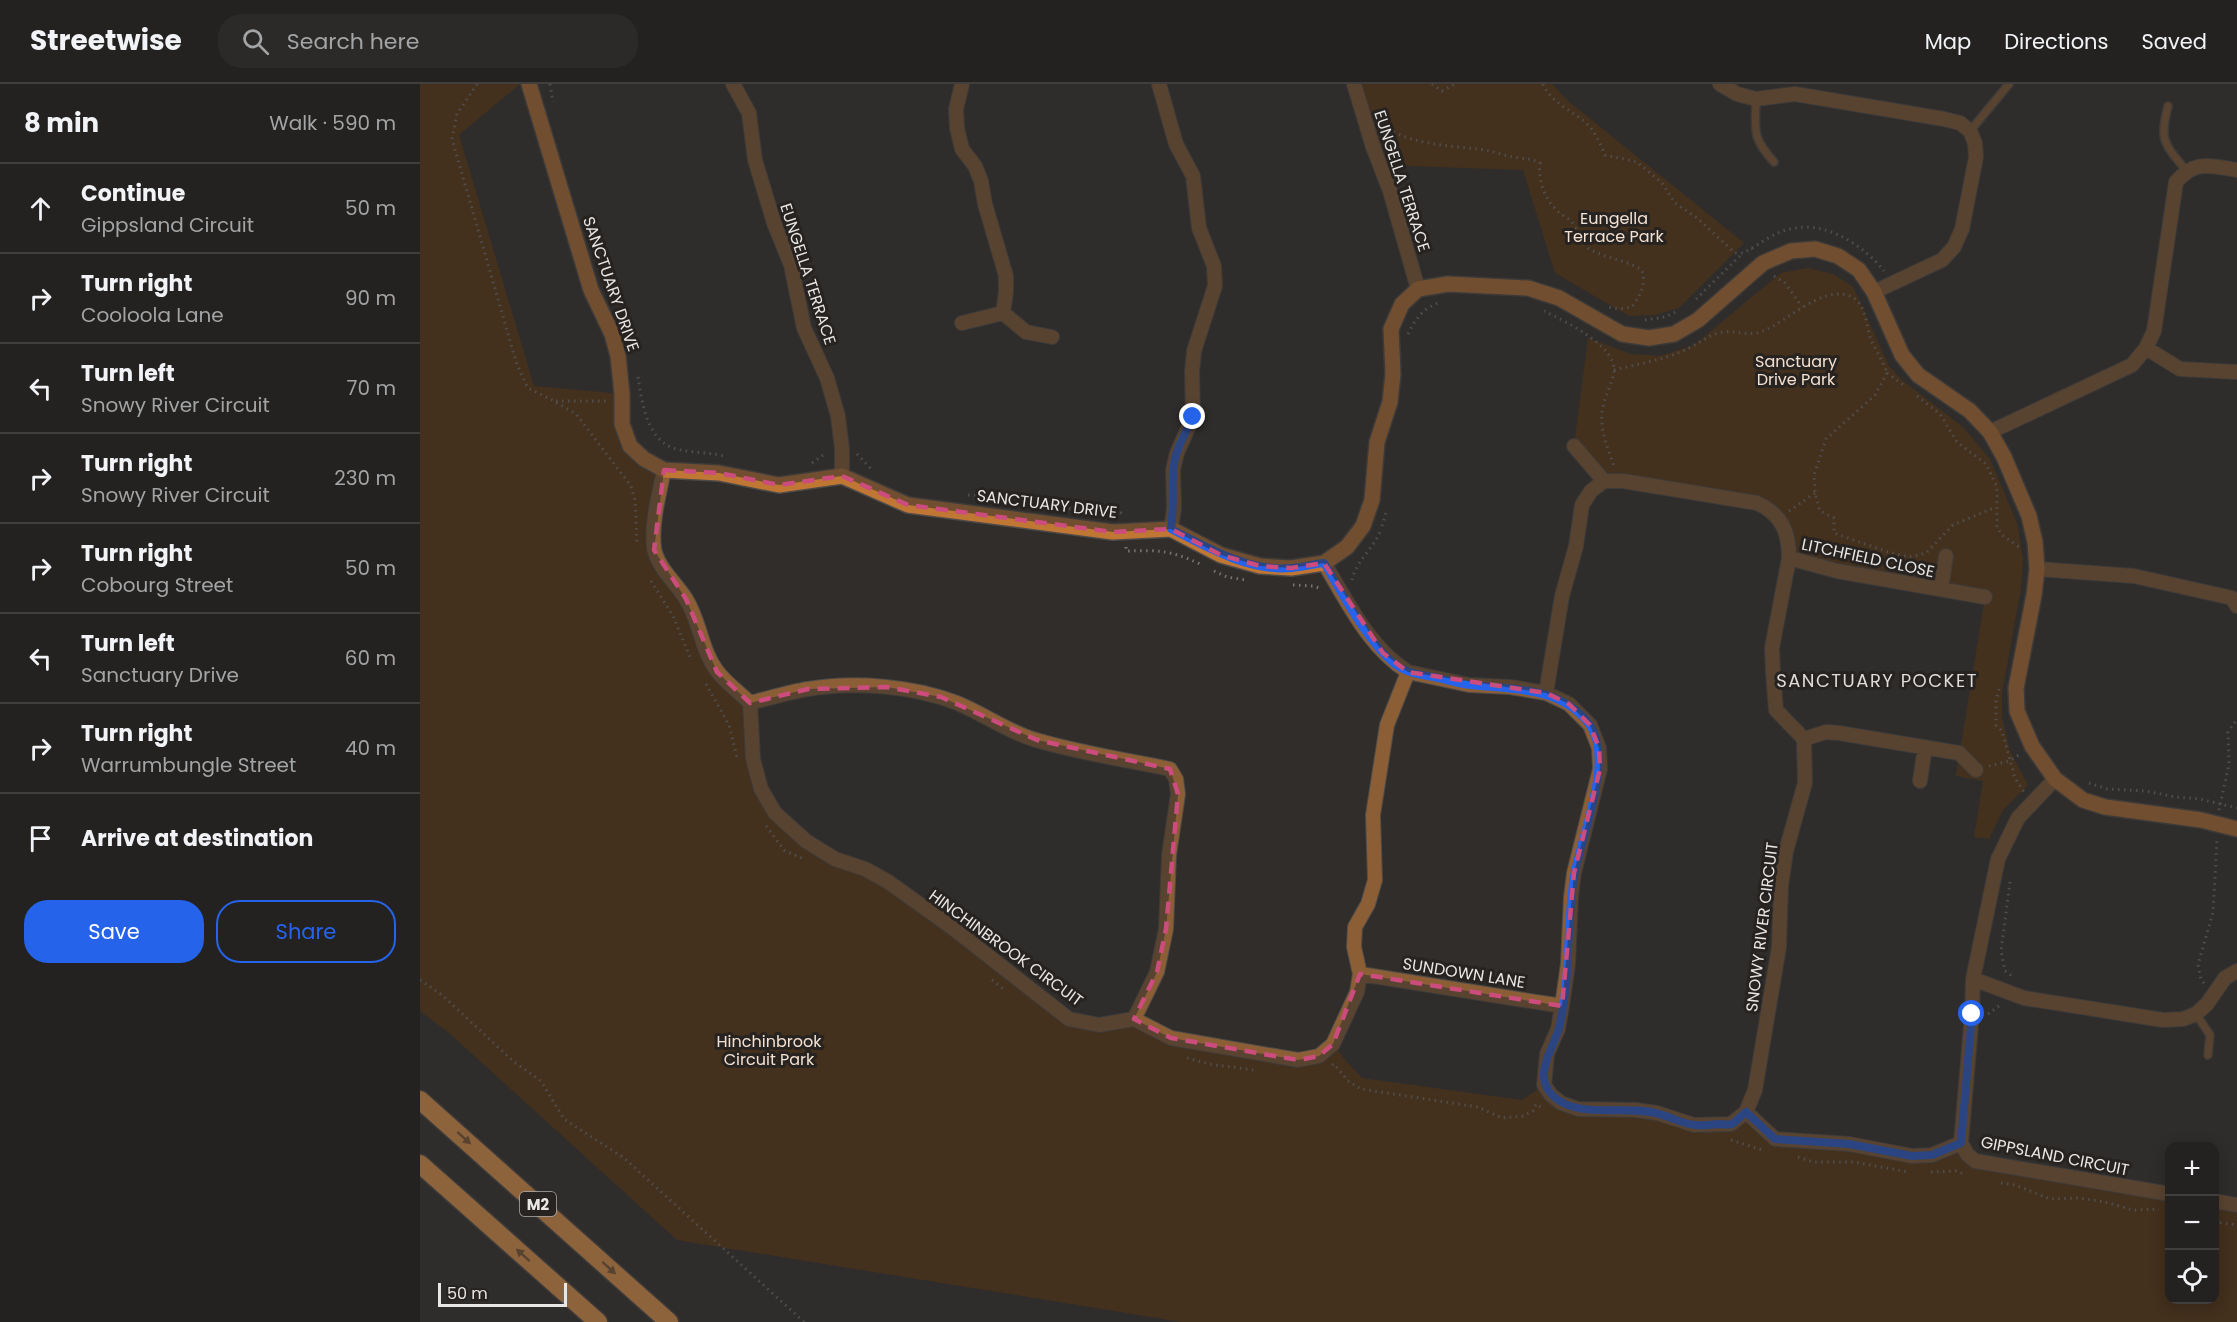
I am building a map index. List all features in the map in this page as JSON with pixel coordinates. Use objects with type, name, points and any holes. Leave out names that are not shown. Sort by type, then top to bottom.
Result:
[{"type":"highway","name":"M2","points":[[420,1100],[669,1322]]},
{"type":"highway","points":[[420,1164],[598,1322]]},
{"type":"street","name":"SANCTUARY DRIVE","points":[[529,84],[591,290],[612,334],[618,356],[622,424],[630,446],[644,459],[664,470]]},
{"type":"street","name":"EUNGELLA TERRACE","points":[[733,84],[749,113],[754,160],[774,223],[785,245],[804,328],[830,388],[838,416],[842,476]]},
{"type":"street","points":[[962,84],[956,109],[957,128],[962,148],[975,166],[981,181],[984,204],[1006,276],[1003,313]]},
{"type":"street","points":[[1159,84],[1176,144],[1193,176],[1199,228],[1214,266],[1215,285],[1194,351],[1193,417],[1177,453],[1173,470],[1174,508],[1171,529],[1221,555],[1260,566],[1291,568],[1324,563],[1347,547],[1364,526],[1372,500],[1377,442],[1390,402],[1393,374],[1391,329],[1402,303],[1418,289],[1448,284],[1528,288],[1559,297],[1622,334],[1649,338],[1674,334],[1698,320],[1763,263],[1791,251],[1815,249],[1838,256],[1859,270],[1874,292],[1902,355],[1918,375],[1970,411],[1990,432],[2004,457],[2029,516],[2035,542],[2037,569],[2016,688],[2018,711],[2032,746],[2055,779],[2083,800],[2104,807],[2200,820],[2237,829]]},
{"type":"street","name":"EUNGELLA TERRACE","points":[[1354,84],[1373,147],[1390,190],[1418,289]]},
{"type":"street","points":[[1720,84],[1737,94],[1756,99],[1795,94],[1944,118],[1960,123],[1970,131],[1976,157],[1962,229],[1954,247],[1942,260],[1874,292]]},
{"type":"street","points":[[1990,432],[2132,365],[2146,348],[2154,331],[2176,182],[2186,170],[2206,165],[2237,170]]},
{"type":"street","points":[[962,323],[1003,313]]},
{"type":"street","points":[[1003,313],[1026,332],[1052,337]]},
{"type":"street","points":[[2146,348],[2180,369],[2237,372]]},
{"type":"street","points":[[1574,446],[1604,481]]},
{"type":"street","points":[[842,476],[779,485],[719,472],[664,470],[654,529],[654,550],[664,570],[691,609],[717,672],[750,703],[808,689],[853,685],[887,687],[950,700],[1015,733],[1037,740],[1170,769],[1176,779],[1178,794],[1169,855],[1166,930],[1157,972],[1134,1019],[1171,1038],[1298,1060],[1319,1056],[1333,1044],[1357,992],[1360,974],[1354,947],[1355,927],[1368,904],[1375,880],[1373,814],[1378,781],[1387,725],[1407,672]]},
{"type":"street","name":"SANCTUARY DRIVE","points":[[842,476],[908,505],[1113,532],[1171,529]]},
{"type":"street","points":[[1546,693],[1562,596],[1576,546],[1582,505],[1591,491],[1604,481],[1623,480],[1757,502],[1772,510],[1779,518],[1789,543],[1772,648],[1776,710],[1804,739],[1826,732],[1839,733],[1959,753],[1976,770]]},
{"type":"street","name":"LITCHFIELD CLOSE","points":[[1941,590],[1946,556]]},
{"type":"street","name":"LITCHFIELD CLOSE","points":[[1788,558],[1837,571],[1985,597]]},
{"type":"street","points":[[1324,563],[1355,615],[1383,653],[1407,672],[1469,685],[1510,687],[1546,693],[1569,704],[1590,725],[1599,748],[1600,769],[1574,873],[1568,964],[1562,1006],[1558,1029],[1547,1054],[1544,1085],[1551,1095],[1561,1103],[1578,1109],[1636,1110],[1657,1113],[1694,1125],[1731,1124],[1746,1112],[1775,1139],[1849,1144],[1912,1156],[1964,1149]]},
{"type":"street","points":[[2037,569],[2134,576],[2235,599]]},
{"type":"street","name":"HINCHINBROOK CIRCUIT","points":[[750,703],[753,759],[761,789],[775,813],[807,841],[835,859],[865,869],[888,881],[950,926],[1069,1019],[1099,1025],[1134,1019]]},
{"type":"street","name":"SNOWY RIVER CIRCUIT","points":[[1746,1112],[1755,1090],[1779,947],[1781,886],[1786,851],[1805,783],[1804,739]]},
{"type":"street","points":[[1920,781],[1925,747]]},
{"type":"street","name":"GIPPSLAND CIRCUIT","points":[[2055,779],[2018,818],[1998,859],[1973,979],[1964,1149],[1975,1161],[2165,1193]]},
{"type":"street","points":[[1973,979],[2024,998],[2163,1020],[2183,1019],[2196,1014],[2225,978],[2237,971]]},
{"type":"street","name":"SUNDOWN LANE","points":[[1360,974],[1562,1006]]},
{"type":"street","points":[[2219,1202],[2237,1205]]},
{"type":"lane","points":[[1970,131],[2009,84]]},
{"type":"lane","points":[[1756,99],[1757,138],[1760,147],[1774,162]]},
{"type":"lane","points":[[2168,106],[2163,126],[2166,146],[2186,170]]},
{"type":"lane","points":[[2196,1014],[2210,1035],[2208,1055]]},
{"type":"path","points":[[477,84],[457,114],[453,138],[517,365],[528,388],[576,414],[631,486],[635,500],[635,536],[638,546]]},
{"type":"path","points":[[550,84],[556,112]]},
{"type":"path","points":[[1432,84],[1442,91],[1455,84]]},
{"type":"path","points":[[1543,84],[1546,91],[1559,105],[1586,123],[1599,139],[1605,155],[1637,162],[1662,183],[1675,202],[1697,218],[1734,253],[1743,254]]},
{"type":"path","points":[[1379,120],[1383,126],[1395,134],[1443,146],[1533,159],[1540,163],[1539,176],[1548,201],[1560,214],[1572,222],[1591,251],[1632,264],[1642,270],[1644,281],[1640,295],[1632,307],[1620,309],[1609,306]]},
{"type":"path","points":[[591,229],[615,303]]},
{"type":"path","points":[[1688,306],[1752,248],[1776,279],[1785,284],[1802,307]]},
{"type":"path","points":[[1614,370],[1657,360],[1686,350],[1708,337],[1723,332],[1754,334],[1764,331],[1802,307],[1824,297],[1844,295],[1856,299],[1864,312],[1872,341],[1887,373],[1905,386]]},
{"type":"path","points":[[1408,335],[1415,320],[1429,307],[1443,302]]},
{"type":"path","points":[[1609,306],[1615,312]]},
{"type":"path","points":[[1600,322],[1609,306]]},
{"type":"path","points":[[1641,320],[1665,317],[1680,310]]},
{"type":"path","points":[[1543,311],[1578,329],[1603,348],[1611,360],[1614,370],[1602,411],[1604,438],[1616,470],[1623,480]]},
{"type":"path","points":[[637,373],[642,402],[652,429],[662,442],[676,448],[734,459]]},
{"type":"path","points":[[1887,373],[1875,395],[1826,439],[1814,475],[1815,493],[1820,511],[1834,518],[1834,532],[1888,552],[1909,557],[1926,553],[1953,525],[1996,507]]},
{"type":"path","points":[[1914,393],[1940,414],[1957,442],[1986,464],[1997,487],[1997,526],[2002,536],[2022,551]]},
{"type":"path","points":[[554,401],[642,402]]},
{"type":"path","points":[[801,466],[813,463],[828,450],[842,449],[857,453],[870,469],[879,474]]},
{"type":"path","points":[[1779,518],[1815,493]]},
{"type":"path","points":[[968,495],[1008,497],[1074,509],[1121,513],[1126,531],[1126,551],[1162,550],[1181,555],[1227,577],[1250,581]]},
{"type":"path","points":[[1283,585],[1313,586],[1326,591],[1340,588],[1352,581],[1354,570],[1375,543],[1387,513],[1388,501]]},
{"type":"path","points":[[647,574],[673,616],[693,663]]},
{"type":"path","points":[[704,681],[729,725],[738,765]]},
{"type":"path","points":[[2000,681],[1996,702],[1996,725],[2002,731],[2015,778],[2034,802]]},
{"type":"path","points":[[2215,992],[2201,980],[2198,965],[2213,912],[2220,804],[2229,764],[2228,732],[2237,719]]},
{"type":"path","points":[[1976,770],[2009,761],[2032,746]]},
{"type":"path","points":[[2085,781],[2107,789],[2145,790],[2176,797],[2200,798],[2237,808]]},
{"type":"path","points":[[764,824],[785,851],[809,860]]},
{"type":"path","points":[[2012,872],[2001,951],[2005,971],[2026,984],[2024,998]]},
{"type":"path","points":[[989,977],[1006,991]]},
{"type":"path","points":[[420,980],[442,995],[513,1061],[541,1081],[564,1119],[624,1158],[804,1322]]},
{"type":"path","points":[[1986,1019],[1989,1012],[2001,1005]]},
{"type":"path","points":[[1182,1057],[1209,1064],[1257,1070]]},
{"type":"path","points":[[1325,1066],[1334,1064],[1348,1081],[1361,1089],[1478,1107],[1502,1118],[1523,1116],[1533,1111],[1536,1104],[1544,1109]]},
{"type":"path","points":[[1729,1140],[1757,1150],[1767,1151]]},
{"type":"path","points":[[1956,1171],[1964,1149]]},
{"type":"path","points":[[1796,1156],[1813,1162],[1853,1162],[1902,1173],[1913,1172]]},
{"type":"path","points":[[1924,1172],[1956,1171],[1976,1178]]},
{"type":"path","points":[[1996,1182],[2015,1185],[2050,1198],[2079,1198],[2133,1210],[2165,1209]]},
{"type":"path","points":[[2219,1223],[2237,1225]]},
{"type":"highlighted area","points":[[664,470],[719,473],[779,485],[842,476],[908,505],[1113,532],[1171,529],[1221,555],[1260,566],[1291,568],[1324,563],[1383,653],[1408,672],[1546,693],[1569,704],[1590,725],[1599,748],[1600,769],[1574,873],[1562,1006],[1360,974],[1333,1044],[1319,1056],[1298,1060],[1171,1038],[1134,1019],[1157,972],[1166,929],[1178,794],[1170,769],[1037,740],[941,697],[887,687],[808,689],[750,703],[717,672],[686,599],[654,550]]},
{"type":"green space","name":"Hinchinbrook Circuit Park","points":[[420,84],[520,84],[459,135],[534,386],[622,394],[630,446],[664,470],[654,550],[709,657],[750,703],[761,789],[807,841],[865,869],[1069,1019],[1134,1019],[1152,1029],[1298,1060],[1333,1044],[1362,1078],[1522,1100],[1544,1085],[1561,1103],[1731,1124],[1746,1112],[1775,1139],[1912,1156],[1961,1143],[1967,1154],[2165,1193],[2165,1304],[2219,1304],[2219,1202],[2237,1205],[2237,1322],[1182,1322],[677,1240],[448,1032],[420,1011]]},
{"type":"green space","name":"Eungella Terrace Park","points":[[1354,84],[1552,84],[1567,100],[1744,243],[1679,308],[1655,315],[1629,316],[1555,273],[1523,170],[1380,165]]},
{"type":"green space","name":"Sanctuary Drive Park","points":[[1808,268],[1833,274],[1853,287],[1889,366],[1902,380],[1963,427],[1990,459],[2017,523],[2023,559],[2021,588],[2002,693],[2002,718],[2010,751],[2028,785],[2003,810],[1989,839],[1974,837],[1983,781],[1956,776],[1985,597],[1789,558],[1772,510],[1604,481],[1574,446],[1588,338],[1631,354],[1660,356],[1694,345],[1781,273]]},
{"type":"district","name":"SANCTUARY POCKET","points":[[1877,680]]},
{"type":"route","points":[[1193,417],[1177,453],[1173,470],[1174,508],[1171,529],[1221,555],[1260,566],[1291,568],[1324,563],[1355,615],[1383,653],[1407,672],[1469,685],[1510,687],[1546,693],[1569,704],[1590,725],[1599,748],[1600,769],[1574,873],[1568,964],[1558,1029],[1547,1054],[1544,1070],[1544,1085],[1561,1103],[1578,1109],[1636,1110],[1657,1113],[1694,1125],[1731,1124],[1746,1112],[1775,1139],[1849,1144],[1912,1156],[1932,1155],[1961,1143],[1972,1014]]}]
